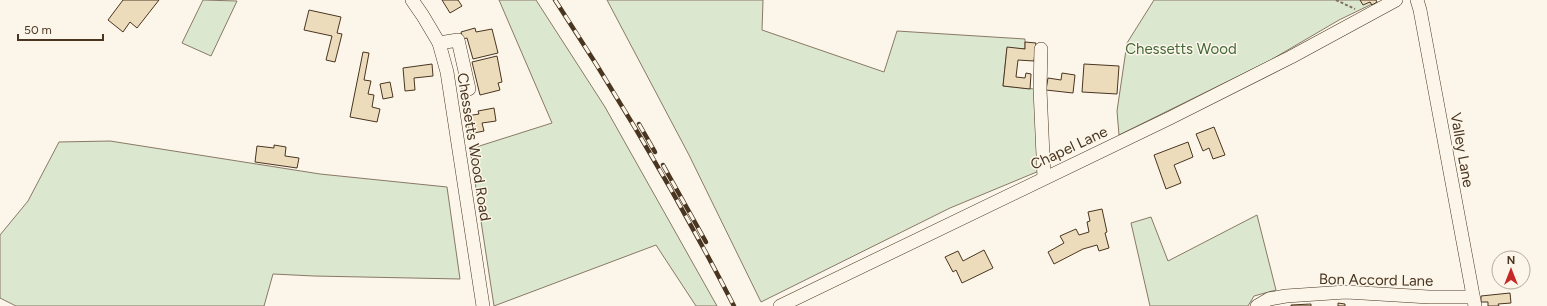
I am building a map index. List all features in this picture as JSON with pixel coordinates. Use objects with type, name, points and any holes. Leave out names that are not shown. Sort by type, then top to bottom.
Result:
[{"type":"street","name":"Chessetts Wood Road","points":[[412,0],[439,43],[447,72],[483,306]]},
{"type":"street","name":"Chapel Lane","points":[[780,306],[1184,111],[1291,57],[1396,0]]},
{"type":"street","name":"Valley Lane","points":[[1417,0],[1422,18],[1474,302]]},
{"type":"street","points":[[439,43],[458,40],[469,89]]},
{"type":"street","points":[[1041,49],[1040,89],[1044,178]]},
{"type":"street","name":"Bon Accord Lane","points":[[1257,306],[1269,299],[1286,296],[1346,292],[1378,293],[1474,302]]},
{"type":"path","points":[[1336,0],[1369,15]]},
{"type":"green space","points":[[203,0],[237,1],[211,56],[182,43]]},
{"type":"green space","points":[[499,0],[536,0],[605,107],[717,306],[696,306],[656,245],[494,306],[470,149],[552,123]]},
{"type":"green space","points":[[607,0],[763,0],[762,30],[884,72],[897,31],[1025,39],[1025,49],[1007,48],[1003,86],[1034,89],[1039,171],[950,208],[761,302],[689,155]]},
{"type":"green space","name":"Chessetts Wood","points":[[1154,0],[1367,0],[1372,4],[1339,20],[1269,61],[1119,135],[1117,111],[1127,43]]},
{"type":"green space","points":[[110,141],[320,174],[447,187],[460,279],[273,274],[264,306],[16,306],[0,298],[0,235],[28,201],[59,142]]},
{"type":"green space","points":[[1257,215],[1276,290],[1254,296],[1248,306],[1150,306],[1131,223],[1151,217],[1168,261]]},
{"type":"building","points":[[123,0],[159,0],[137,28],[130,22],[123,32],[108,20]]},
{"type":"building","points":[[442,0],[458,0],[462,6],[450,13]]},
{"type":"building","points":[[1360,0],[1376,0],[1377,2],[1372,5],[1370,2],[1363,5]]},
{"type":"building","points":[[309,10],[341,17],[337,33],[342,34],[335,62],[326,60],[332,36],[304,30]]},
{"type":"building","points":[[475,28],[476,32],[492,29],[498,53],[473,59],[467,38],[463,39],[461,32]]},
{"type":"building","points":[[1025,42],[1036,43],[1034,61],[1018,60],[1016,77],[1025,78],[1026,73],[1031,74],[1030,89],[1003,86],[1007,47],[1025,49]]},
{"type":"building","points":[[363,52],[369,53],[364,80],[371,81],[368,94],[374,95],[372,107],[380,109],[377,122],[350,117]]},
{"type":"building","points":[[497,56],[502,82],[498,83],[500,90],[480,95],[472,62]]},
{"type":"building","points":[[432,64],[433,76],[414,78],[415,90],[405,91],[403,68]]},
{"type":"building","points":[[1084,64],[1119,66],[1117,94],[1082,92]]},
{"type":"building","points":[[1062,73],[1075,75],[1073,93],[1046,90],[1048,78],[1061,80]]},
{"type":"building","points":[[390,82],[393,97],[383,99],[380,84]]},
{"type":"building","points":[[494,108],[496,121],[482,123],[484,131],[469,134],[467,116],[479,114],[478,111]]},
{"type":"building","points":[[1214,127],[1225,155],[1213,159],[1209,148],[1203,151],[1196,134]]},
{"type":"building","points":[[1188,142],[1193,157],[1174,165],[1181,183],[1166,189],[1154,155]]},
{"type":"building","points":[[274,145],[286,147],[285,156],[299,158],[297,168],[255,162],[257,146],[274,148]]},
{"type":"building","points":[[1102,209],[1107,232],[1105,233],[1109,248],[1099,251],[1097,245],[1083,249],[1054,264],[1048,252],[1064,243],[1060,236],[1076,229],[1079,235],[1089,232],[1087,222],[1090,221],[1088,212]]},
{"type":"building","points":[[984,250],[993,268],[962,283],[956,270],[953,272],[945,257],[958,251],[963,261]]},
{"type":"building","points":[[1510,293],[1511,303],[1498,304],[1499,306],[1488,306],[1488,302],[1481,302],[1481,296]]},
{"type":"building","points":[[1338,303],[1345,304],[1345,306],[1338,306]]},
{"type":"building","points":[[1311,304],[1311,306],[1291,306],[1291,305]]},
{"type":"railway","points":[[555,0],[649,151],[734,306]]},
{"type":"railway","points":[[639,124],[655,152]]},
{"type":"railway","points":[[663,165],[706,242]]}]
